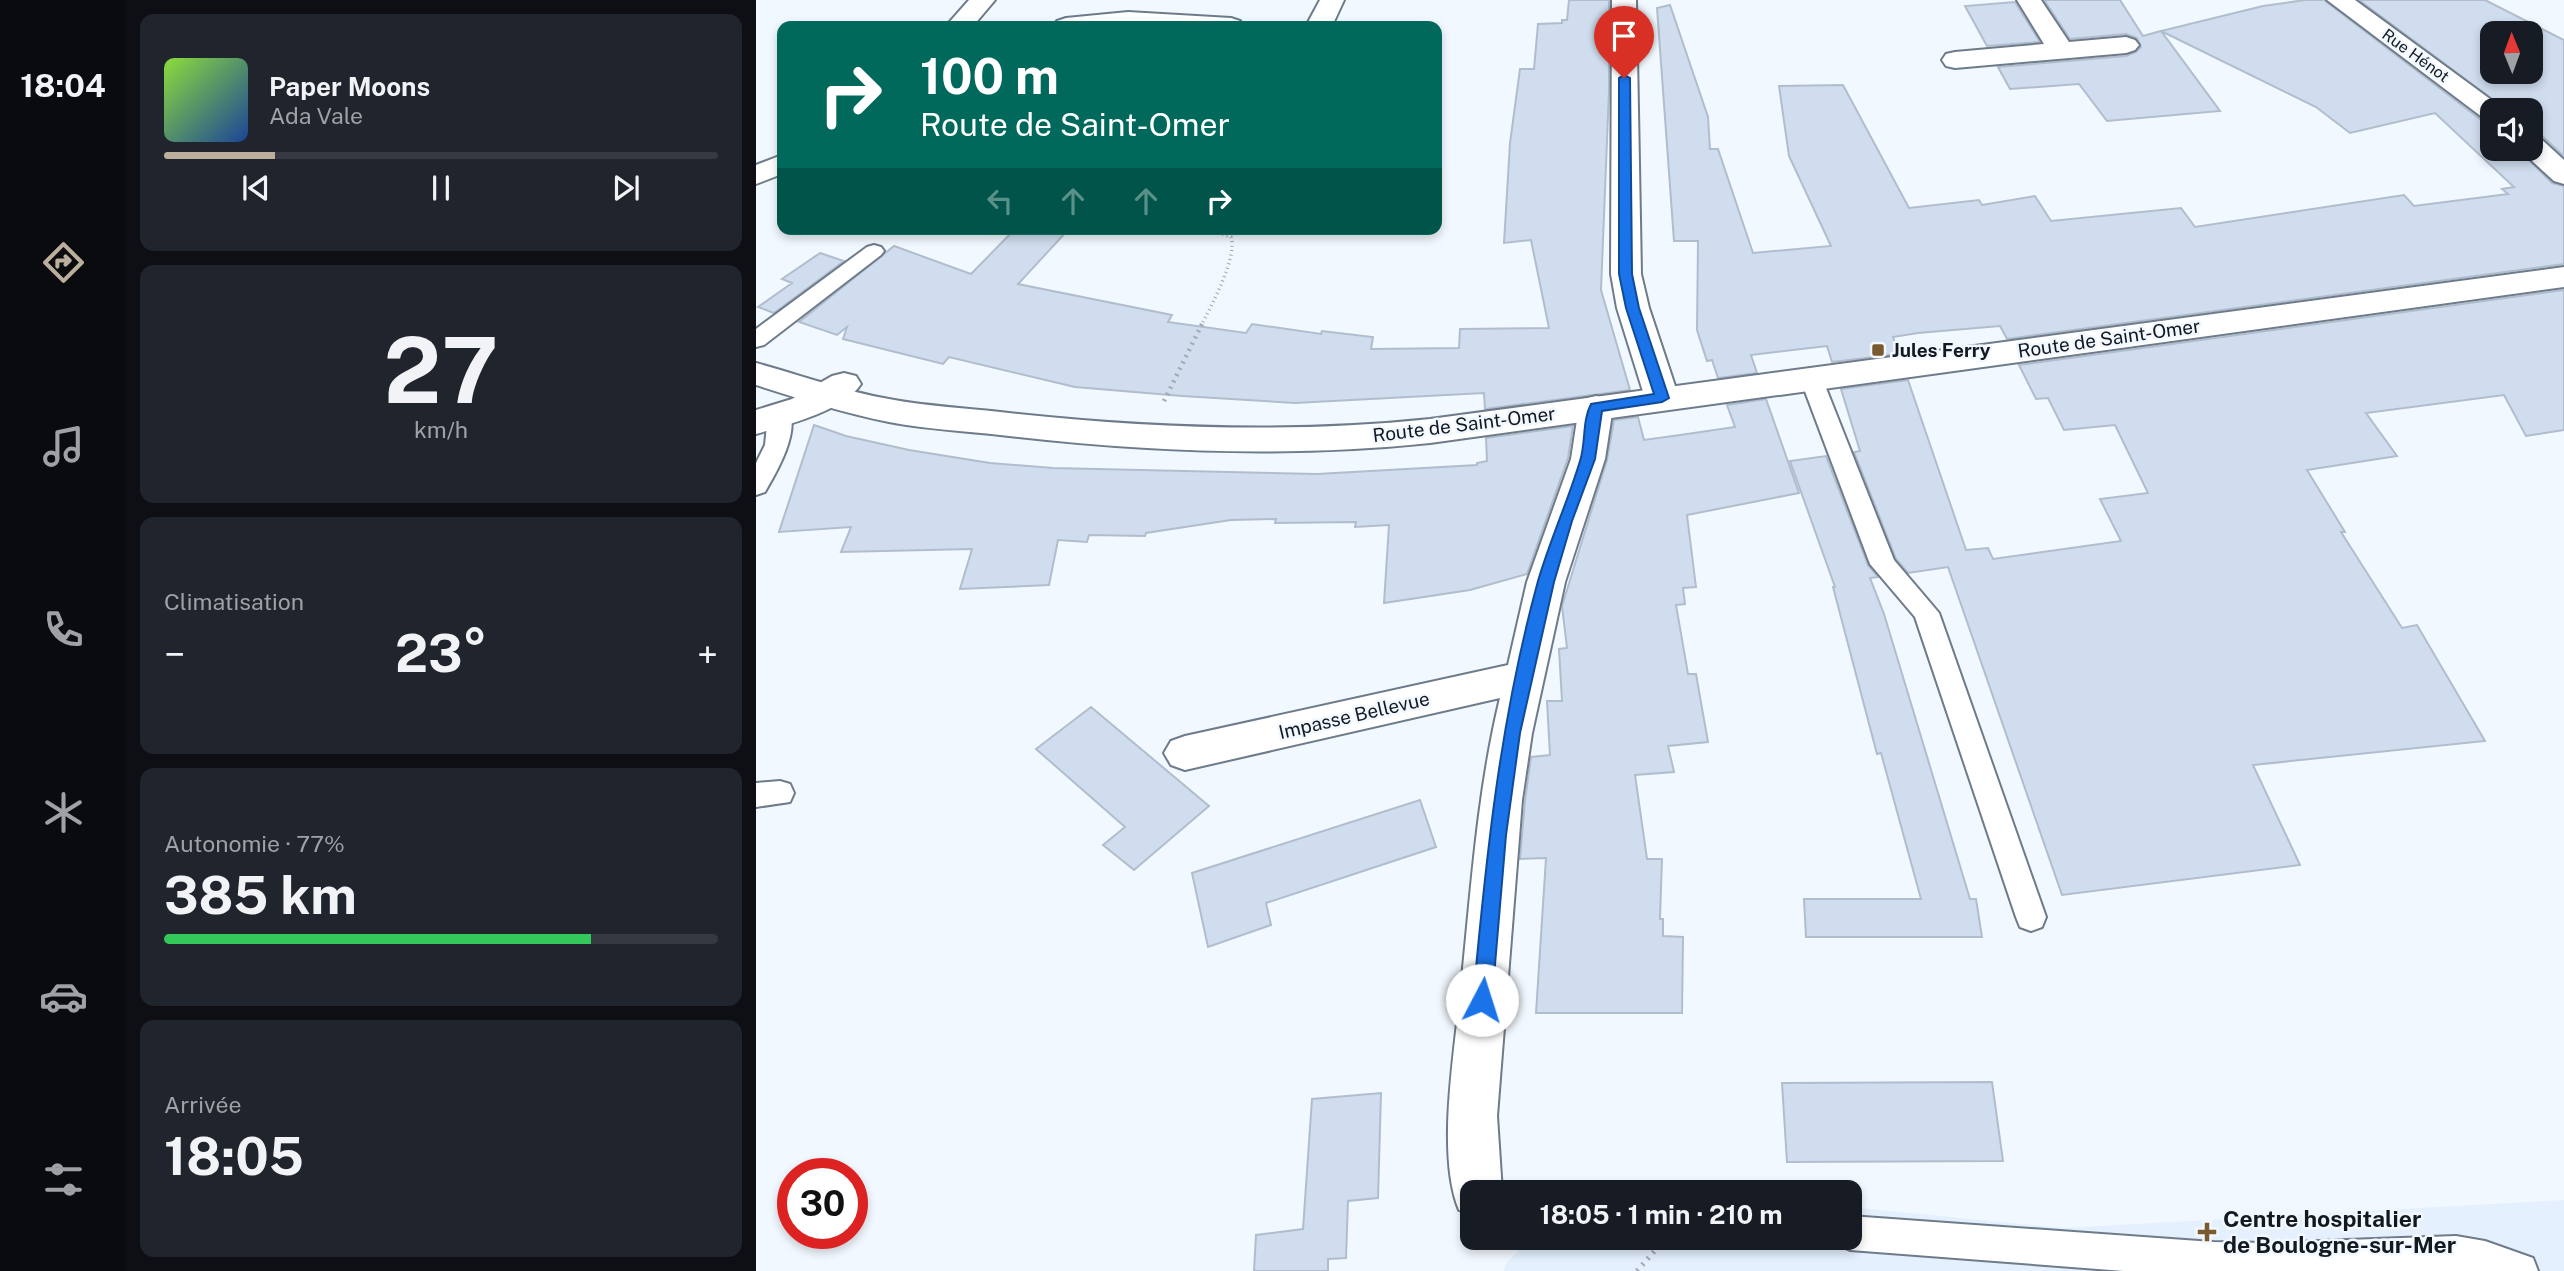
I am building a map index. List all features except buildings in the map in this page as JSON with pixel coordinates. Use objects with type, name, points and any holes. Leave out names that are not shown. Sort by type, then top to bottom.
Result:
[{"type":"street","points":[[964,21],[983,0]]},
{"type":"street","points":[[1322,21],[1332,0]]},
{"type":"street","points":[[1624,0],[1626,274],[1633,308],[1662,398]]},
{"type":"street","points":[[2029,0],[2061,50]]},
{"type":"street","name":"Rue Hénot","points":[[2339,0],[2480,102]]},
{"type":"street","points":[[1112,21],[1139,21]]},
{"type":"street","points":[[1955,60],[2126,45]]},
{"type":"street","points":[[2543,156],[2564,175]]},
{"type":"street","name":"Route de Saint-Omer","points":[[756,349],[835,389],[891,411],[1057,431],[1150,438],[1361,438],[1430,431],[2564,277]]},
{"type":"street","name":"Route de Saint-Omer","points":[[756,374],[835,389]]},
{"type":"street","points":[[768,418],[804,407],[835,389]]},
{"type":"street","points":[[1476,1180],[1473,1116],[1497,835],[1511,733],[1546,582],[1588,459],[1595,407]]},
{"type":"street","name":"Impasse Bellevue","points":[[1185,753],[1524,677]]},
{"type":"lane","points":[[756,340],[874,251]]},
{"type":"lane","points":[[1811,378],[1880,558],[1926,613],[2031,917]]},
{"type":"lane","points":[[756,486],[777,445],[768,418]]},
{"type":"lane","points":[[1862,1234],[2269,1261],[2456,1254],[2485,1259],[2520,1271]]},
{"type":"path","points":[[1150,438],[1168,391],[1215,298],[1234,246],[1231,237],[1225,235]]},
{"type":"path","points":[[1637,1271],[1656,1250]]},
{"type":"shaded area","name":"Centre hospitalier de Boulogne-sur-Mer","points":[[2564,1200],[2564,1271],[1504,1271],[1505,1265],[1519,1250],[1862,1250],[1862,1208],[2063,1228]]},
{"type":"place","name":"Jules Ferry","points":[[1878,350]]},
{"type":"place","name":"Centre hospitalier de Boulogne-sur-Mer","points":[[2207,1232]]},
{"type":"route","points":[[1482,1000],[1497,835],[1511,733],[1546,582],[1588,459],[1595,407],[1662,398],[1628,292],[1625,260],[1624,78]]}]
